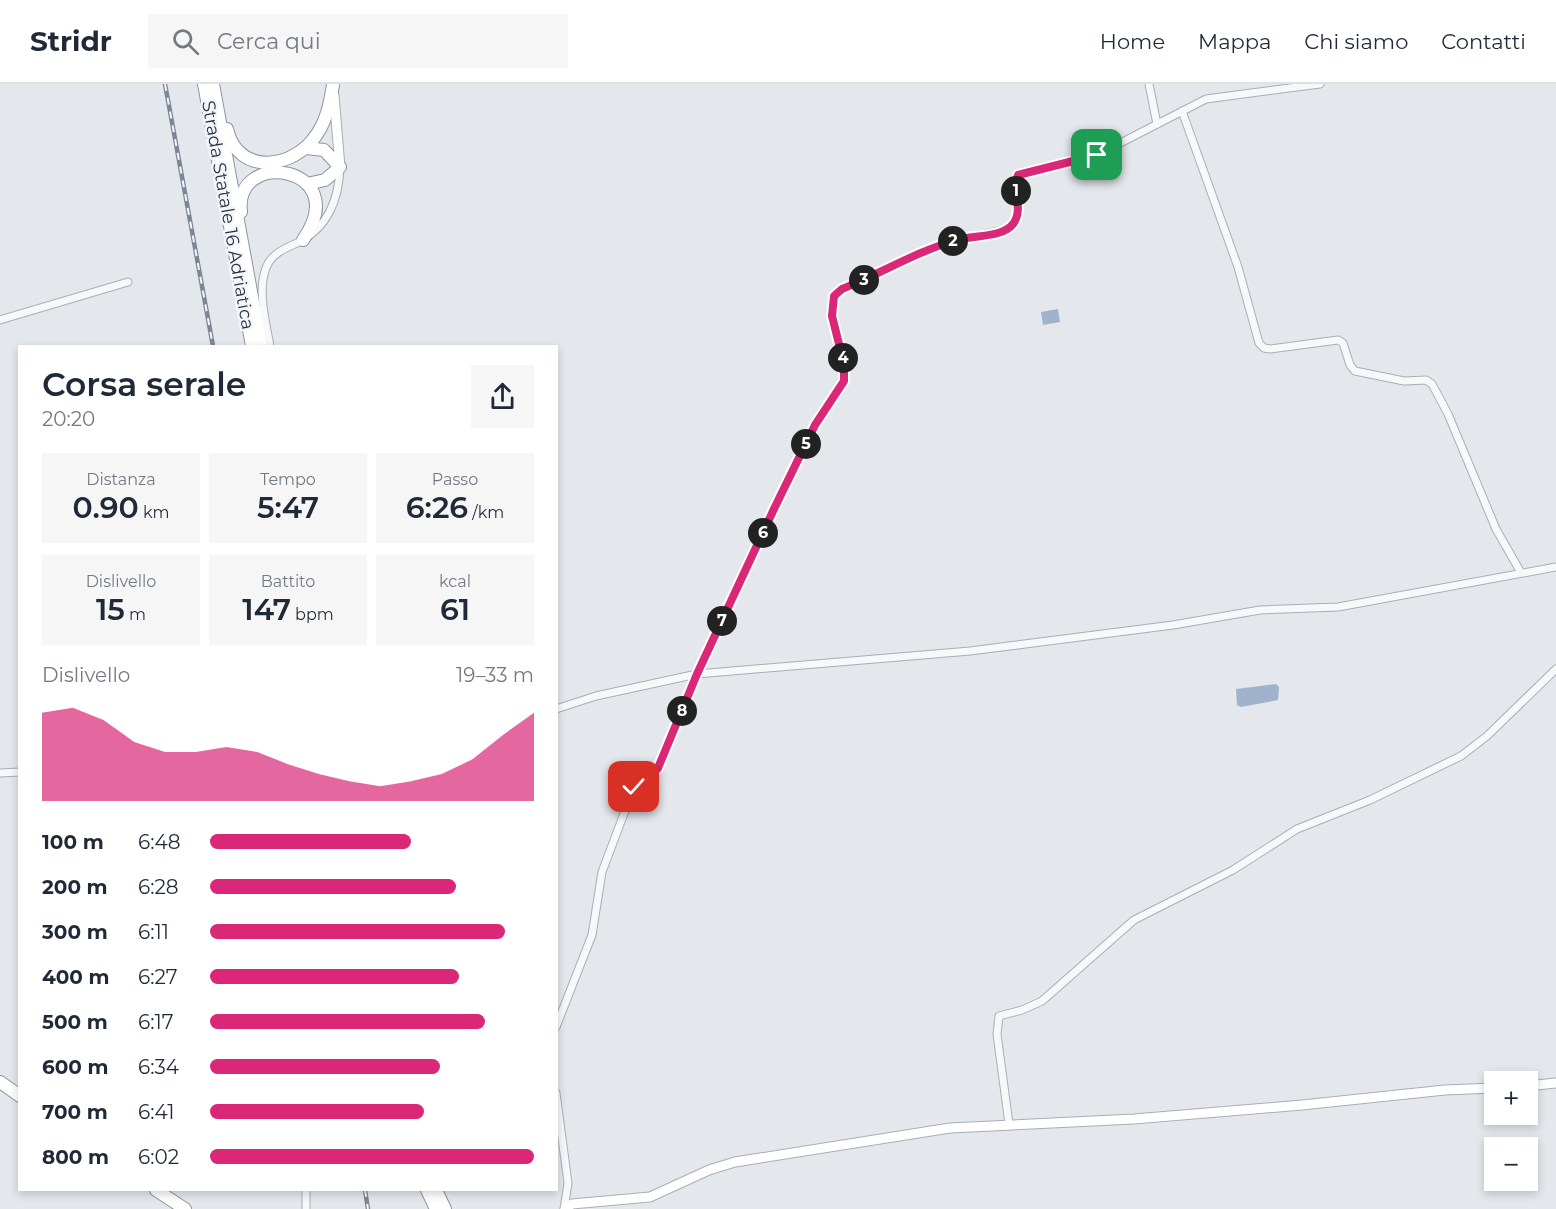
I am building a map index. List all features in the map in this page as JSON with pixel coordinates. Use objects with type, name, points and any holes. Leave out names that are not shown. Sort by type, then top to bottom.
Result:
[{"type":"highway","name":"Strada Statale 16 Adriatica","points":[[204,84],[252,345]]},
{"type":"highway","name":"Strada Statale 16 Adriatica","points":[[215,84],[261,345]]},
{"type":"highway","points":[[215,84],[228,137],[247,159],[267,165],[278,164],[306,148],[327,117],[333,85]]},
{"type":"highway","points":[[306,148],[324,150],[340,167],[325,180],[307,184]]},
{"type":"highway","points":[[251,294],[249,254],[240,206],[244,192],[254,179],[269,171],[284,171],[307,184],[313,193],[317,214],[313,226],[303,240]]},
{"type":"highway","points":[[0,1082],[18,1095]]},
{"type":"highway","points":[[157,1191],[184,1209]]},
{"type":"highway","points":[[427,1191],[436,1209]]},
{"type":"highway","points":[[436,1191],[445,1209]]},
{"type":"street","points":[[1149,84],[1157,124]]},
{"type":"street","points":[[558,1022],[592,935],[602,872],[634,787],[658,768],[697,674],[808,439],[844,381],[844,364],[832,316],[834,296],[842,289],[945,243],[1003,232],[1012,225],[1017,213],[1018,175],[1097,155],[1206,99],[1320,84]]},
{"type":"street","points":[[270,345],[262,284],[266,268],[272,257],[284,248],[303,240],[322,224],[339,192],[340,167],[333,85]]},
{"type":"street","points":[[1182,111],[1234,256],[1259,343],[1264,348],[1270,349],[1338,340],[1343,343],[1350,364],[1355,371],[1404,381],[1426,380],[1432,384],[1448,414],[1496,529],[1520,571]]},
{"type":"street","points":[[0,320],[128,282]]},
{"type":"street","points":[[558,708],[596,696],[697,674],[970,651],[1173,625],[1260,610],[1338,607],[1473,583],[1520,571],[1556,567]]},
{"type":"street","points":[[1009,1124],[997,1034],[999,1016],[1022,1010],[1042,1001],[1134,920],[1233,870],[1297,829],[1370,800],[1461,756],[1487,736],[1556,669]]},
{"type":"street","points":[[0,773],[18,772]]},
{"type":"street","points":[[1538,1085],[1556,1083]]},
{"type":"street","points":[[564,1209],[572,1204],[650,1197],[709,1170],[735,1162],[950,1128],[1134,1119],[1445,1090],[1484,1088]]},
{"type":"street","points":[[558,1109],[568,1183],[564,1209]]},
{"type":"street","points":[[306,1191],[306,1209]]},
{"type":"water","points":[[1058,309],[1060,322],[1043,325],[1041,312]]},
{"type":"water","points":[[1276,684],[1279,687],[1278,700],[1241,707],[1237,705],[1236,689]]},
{"type":"railway","points":[[165,84],[213,345]]},
{"type":"railway","points":[[365,1191],[368,1209]]},
{"type":"route","points":[[634,787],[643,778],[655,773],[658,768],[697,674],[773,511],[815,425],[839,392],[844,381],[844,364],[831,308],[834,296],[842,289],[945,243],[1003,232],[1012,225],[1017,213],[1018,175],[1097,155]]}]
